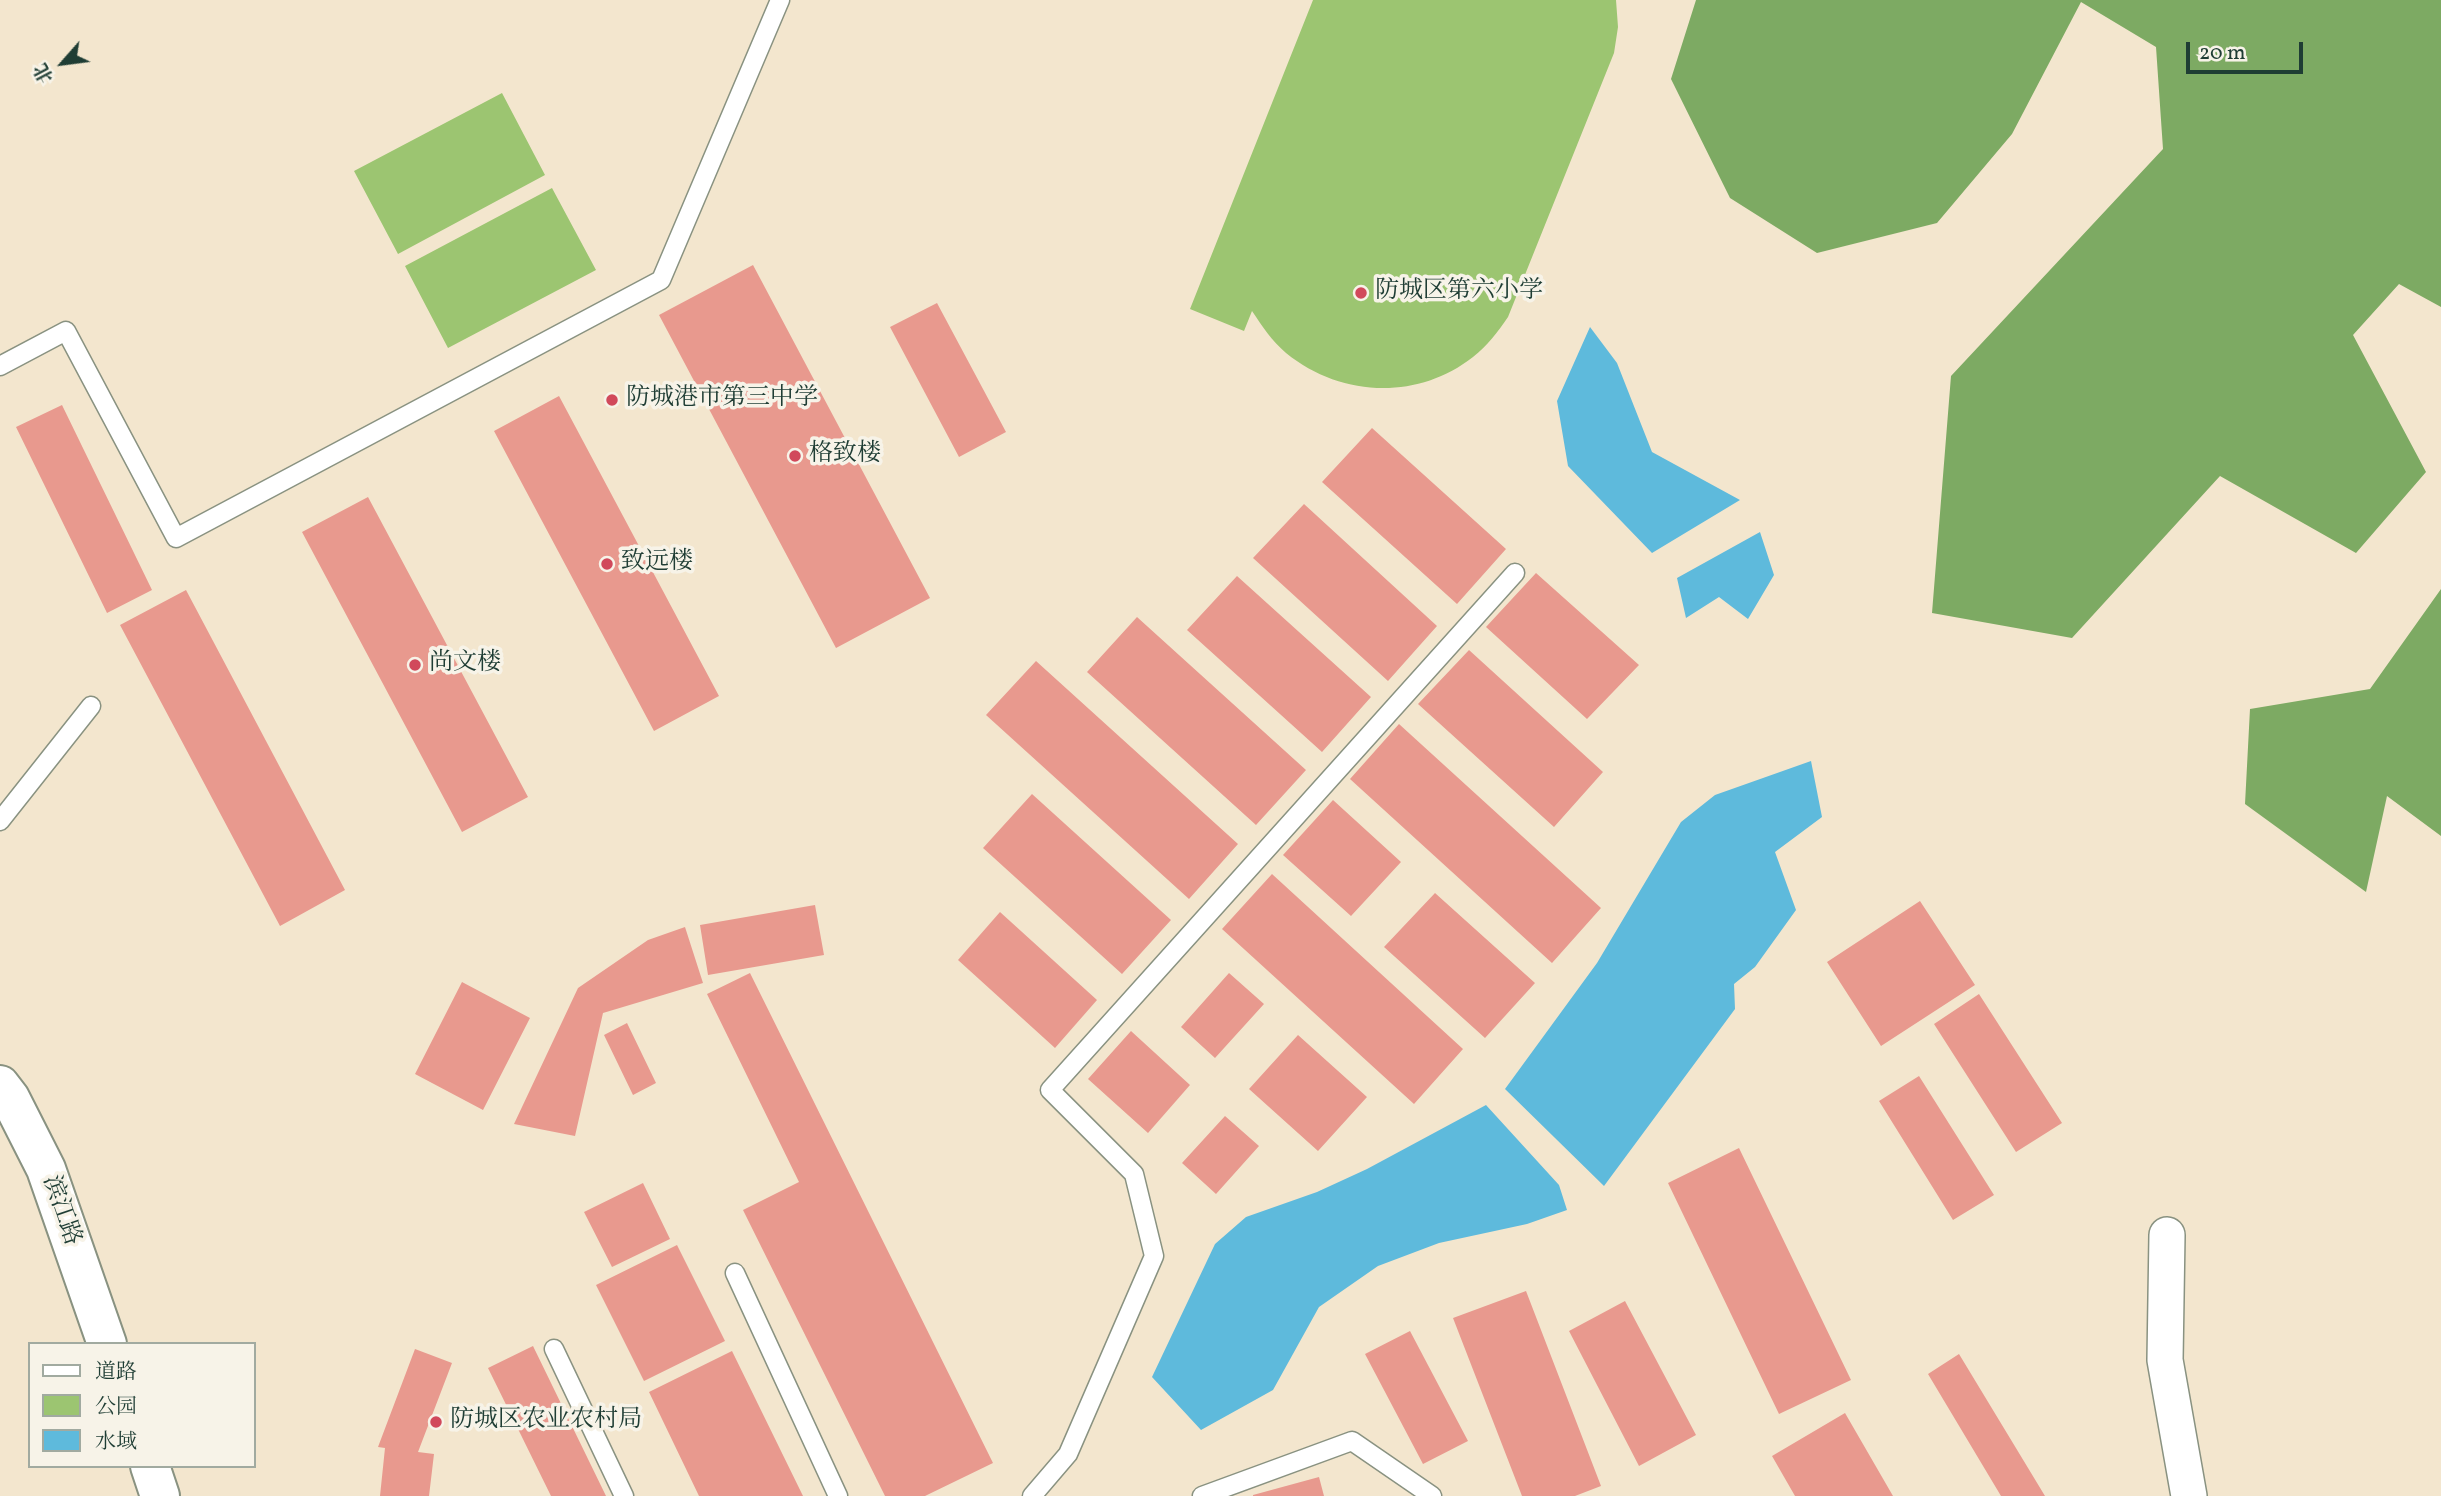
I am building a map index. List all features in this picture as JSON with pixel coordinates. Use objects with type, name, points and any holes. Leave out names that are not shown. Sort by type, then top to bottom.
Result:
[{"type":"street","name":"滨江路","points":[[0,1085],[10,1098],[46,1169],[106,1342]]},
{"type":"street","points":[[2167,1235],[2165,1360],[2189,1496]]},
{"type":"street","points":[[150,1468],[160,1496]]},
{"type":"lane","points":[[0,366],[66,331],[176,538],[661,279],[780,0]]},
{"type":"lane","points":[[1032,1496],[1068,1454],[1154,1256],[1134,1174],[1049,1090],[1515,573]]},
{"type":"lane","points":[[0,821],[91,706]]},
{"type":"lane","points":[[735,1273],[838,1496]]},
{"type":"lane","points":[[554,1349],[624,1496]]},
{"type":"lane","points":[[1202,1496],[1352,1441],[1432,1496]]},
{"type":"green space","name":"防城区第六小学","points":[[1313,0],[1616,0],[1618,27],[1614,53],[1508,317],[1473,357],[1428,381],[1403,387],[1379,388],[1330,378],[1307,368],[1286,353],[1252,311],[1244,331],[1190,309]]},
{"type":"green space","points":[[1696,0],[2441,0],[2441,307],[2399,284],[2353,335],[2426,472],[2356,553],[2220,476],[2072,638],[1932,613],[1951,376],[2163,149],[2156,47],[2081,2],[2012,134],[1937,223],[1817,253],[1730,198],[1671,79]]},
{"type":"green space","points":[[502,93],[545,175],[398,254],[354,171]]},
{"type":"green space","points":[[552,188],[596,270],[448,348],[405,266]]},
{"type":"green space","points":[[2441,589],[2441,836],[2387,796],[2366,892],[2245,804],[2250,709],[2370,689]]},
{"type":"water","points":[[1590,327],[1617,363],[1652,452],[1740,500],[1652,553],[1568,466],[1557,401]]},
{"type":"water","points":[[1760,532],[1774,575],[1748,619],[1719,597],[1686,618],[1677,578]]},
{"type":"water","points":[[1811,761],[1822,817],[1775,852],[1796,910],[1755,967],[1734,984],[1735,1009],[1604,1186],[1505,1089],[1597,963],[1681,822],[1715,795]]},
{"type":"water","points":[[1486,1105],[1559,1185],[1567,1210],[1527,1224],[1439,1243],[1378,1266],[1319,1307],[1273,1390],[1201,1430],[1152,1377],[1215,1244],[1246,1217],[1317,1192],[1367,1169]]},
{"type":"building","name":"格致楼","points":[[753,265],[930,598],[836,648],[659,315]]},
{"type":"building","points":[[937,303],[1006,432],[959,457],[890,327]]},
{"type":"building","name":"致远楼","points":[[559,396],[719,696],[654,731],[494,431]]},
{"type":"building","points":[[62,405],[152,590],[107,613],[16,427]]},
{"type":"building","points":[[1372,428],[1506,549],[1457,604],[1322,482]]},
{"type":"building","name":"尚文楼","points":[[368,497],[528,797],[462,832],[302,532]]},
{"type":"building","points":[[1304,504],[1437,626],[1388,681],[1253,558]]},
{"type":"building","points":[[1536,573],[1639,665],[1587,719],[1486,627]]},
{"type":"building","points":[[1237,576],[1371,697],[1322,752],[1187,630]]},
{"type":"building","points":[[186,590],[345,890],[280,926],[120,625]]},
{"type":"building","points":[[1137,617],[1306,770],[1256,825],[1087,672]]},
{"type":"building","points":[[1469,650],[1603,772],[1554,827],[1418,704]]},
{"type":"building","points":[[1036,661],[1238,844],[1189,899],[986,715]]},
{"type":"building","points":[[1399,724],[1601,908],[1552,963],[1350,779]]},
{"type":"building","points":[[1032,794],[1171,920],[1122,974],[983,848]]},
{"type":"building","points":[[1333,800],[1401,862],[1351,916],[1283,855]]},
{"type":"building","points":[[1272,874],[1463,1049],[1414,1104],[1222,929]]},
{"type":"building","points":[[1435,893],[1535,983],[1485,1038],[1384,947]]},
{"type":"building","points":[[1920,901],[1975,985],[1881,1046],[1827,962]]},
{"type":"building","points":[[815,905],[824,955],[708,975],[700,925]]},
{"type":"building","points":[[1000,912],[1097,1000],[1055,1048],[958,960]]},
{"type":"building","points":[[685,927],[703,983],[603,1013],[575,1136],[514,1124],[578,988],[648,940]]},
{"type":"building","points":[[750,973],[993,1463],[925,1496],[885,1496],[743,1210],[799,1182],[707,994]]},
{"type":"building","points":[[1229,973],[1264,1004],[1215,1058],[1181,1027]]},
{"type":"building","points":[[462,982],[530,1018],[483,1110],[415,1074]]},
{"type":"building","points":[[1979,994],[2062,1123],[2016,1152],[1934,1024]]},
{"type":"building","points":[[627,1023],[656,1083],[633,1095],[604,1035]]},
{"type":"building","points":[[1131,1031],[1190,1085],[1148,1133],[1088,1079]]},
{"type":"building","points":[[1298,1035],[1367,1097],[1318,1151],[1249,1089]]},
{"type":"building","points":[[1919,1076],[1994,1195],[1953,1220],[1879,1101]]},
{"type":"building","points":[[1225,1116],[1259,1146],[1216,1194],[1182,1163]]},
{"type":"building","points":[[1739,1148],[1851,1380],[1779,1414],[1668,1183]]},
{"type":"building","points":[[643,1183],[670,1239],[612,1267],[584,1212]]},
{"type":"building","points":[[677,1245],[725,1341],[644,1381],[596,1285]]},
{"type":"building","points":[[1526,1291],[1601,1486],[1575,1496],[1522,1496],[1453,1318]]},
{"type":"building","points":[[1625,1301],[1696,1435],[1639,1466],[1569,1331]]},
{"type":"building","points":[[1410,1331],[1468,1441],[1423,1464],[1365,1354]]},
{"type":"building","points":[[533,1346],[606,1496],[551,1496],[488,1368]]},
{"type":"building","points":[[415,1349],[452,1363],[418,1452],[434,1454],[429,1496],[380,1496],[385,1448],[378,1447]]},
{"type":"building","points":[[732,1351],[803,1496],[699,1496],[649,1392]]},
{"type":"building","points":[[1959,1354],[2045,1496],[2001,1496],[1928,1374]]},
{"type":"building","points":[[1845,1413],[1893,1496],[1795,1496],[1772,1456]]},
{"type":"building","points":[[1319,1477],[1324,1496],[1253,1496],[1253,1495]]},
{"type":"place","name":"防城区第六小学","points":[[1361,293]]},
{"type":"place","name":"防城港市第三中学","points":[[612,400]]},
{"type":"place","name":"格致楼","points":[[795,456]]},
{"type":"place","name":"致远楼","points":[[607,564]]},
{"type":"place","name":"尚文楼","points":[[415,665]]},
{"type":"place","name":"防城区农业农村局","points":[[436,1422]]}]
